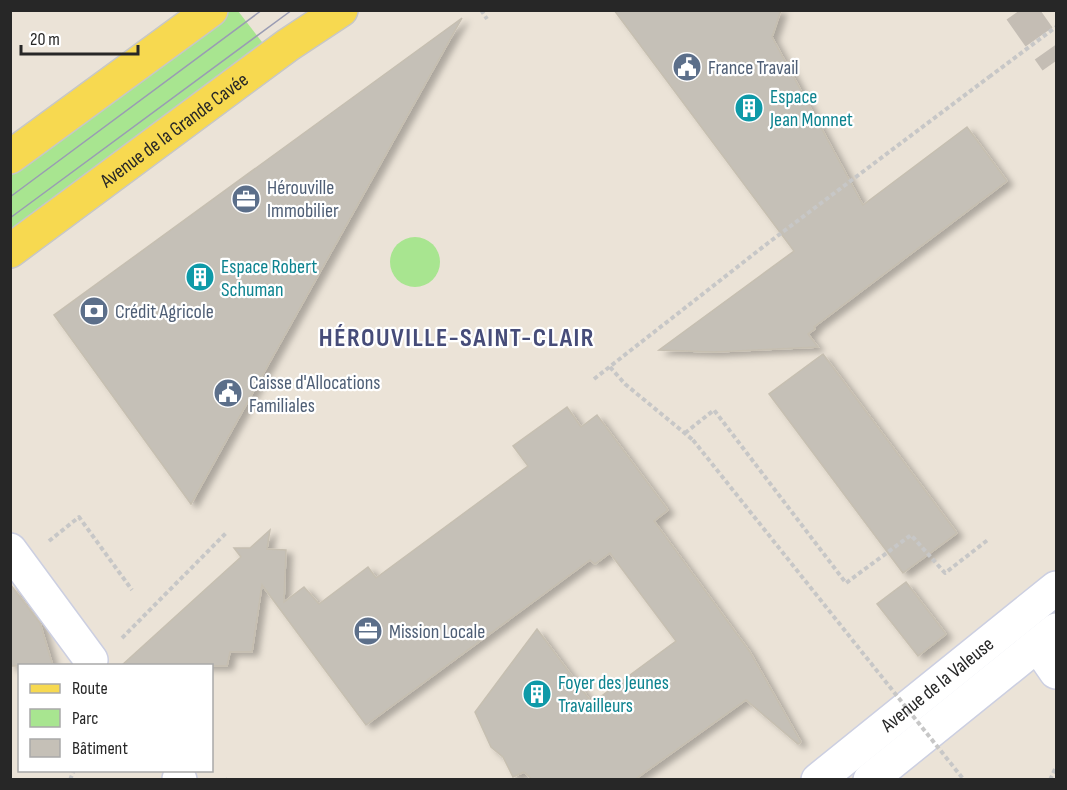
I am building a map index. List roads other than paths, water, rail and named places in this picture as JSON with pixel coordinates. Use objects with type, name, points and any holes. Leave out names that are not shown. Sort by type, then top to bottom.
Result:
[{"type":"main road","points":[[10,157],[211,10]]},
{"type":"main road","name":"Avenue de la Grande Cavée","points":[[10,251],[288,45],[341,10]]},
{"type":"street","points":[[10,550],[91,660]]},
{"type":"street","points":[[1047,596],[1047,638],[1056,672]]},
{"type":"street","name":"Avenue de la Valeuse","points":[[818,780],[1047,596]]},
{"type":"street","name":"Avenue de la Valeuse","points":[[870,780],[1047,638]]},
{"type":"tunnel","points":[[1020,10],[1056,61]]},
{"type":"tram line","points":[[10,197],[262,10]]},
{"type":"tram line","points":[[10,218],[292,10]]},
{"type":"place","name":"France Travail","points":[[687,67]]},
{"type":"place","name":"Espace Jean Monnet","points":[[749,108]]},
{"type":"place","name":"Hérouville Immobilier","points":[[246,199]]},
{"type":"place","name":"Espace Robert Schuman","points":[[200,277]]},
{"type":"place","name":"Crédit Agricole","points":[[94,311]]},
{"type":"place","name":"Caisse d'Allocations Familiales","points":[[228,393]]},
{"type":"place","name":"Mission Locale","points":[[368,631]]},
{"type":"place","name":"Foyer des Jeunes Travailleurs","points":[[537,694]]},
{"type":"district","name":"HÉROUVILLE-SAINT-CLAIR","points":[[457,337]]}]
